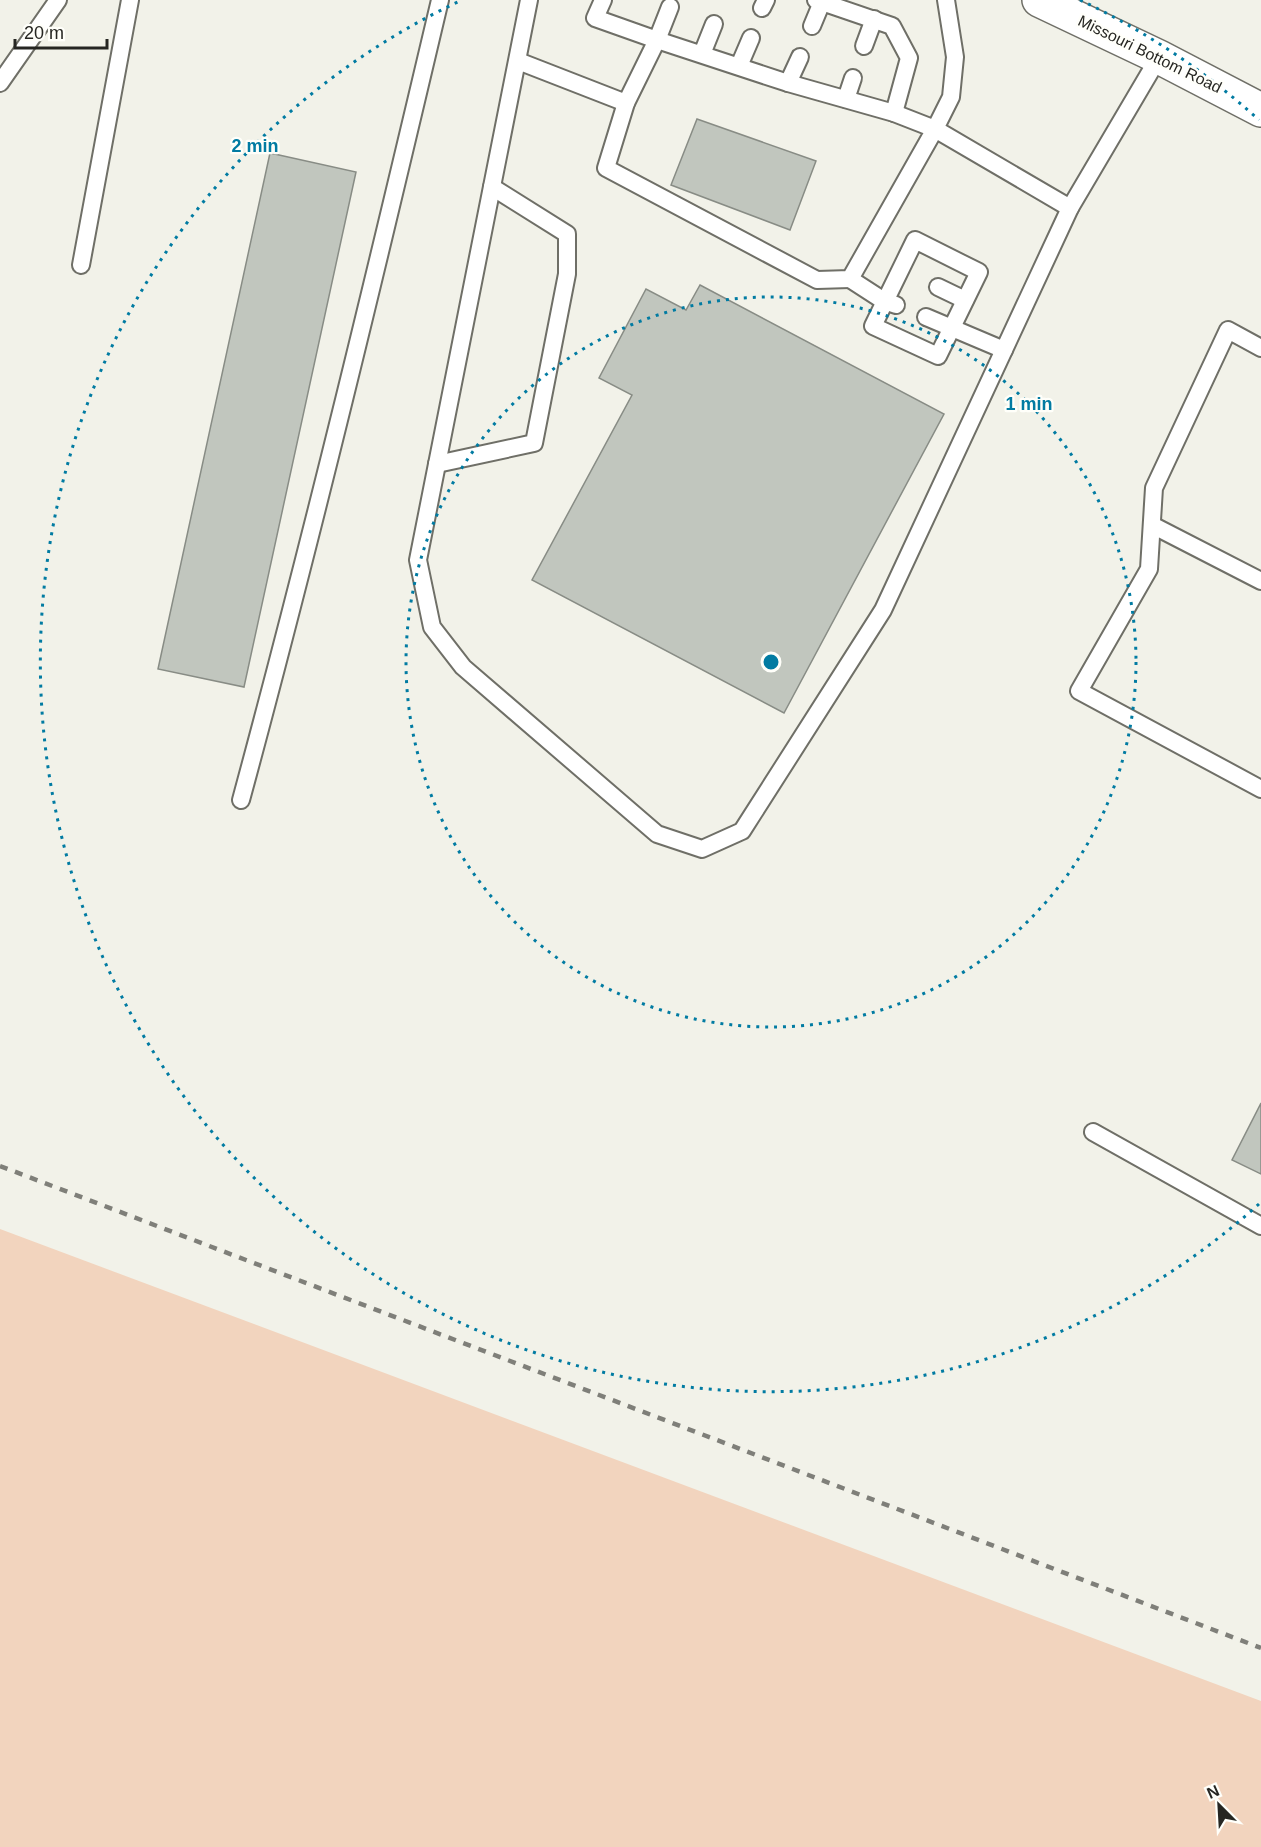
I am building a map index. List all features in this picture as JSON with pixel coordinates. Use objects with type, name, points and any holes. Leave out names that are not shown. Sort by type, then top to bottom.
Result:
[{"type":"street","name":"Missouri Bottom Road","points":[[1039,0],[1159,57],[1261,110]]},
{"type":"lane","points":[[0,83],[58,0]]},
{"type":"lane","points":[[81,265],[130,0]]},
{"type":"lane","points":[[242,800],[284,643],[363,326],[440,0]]},
{"type":"lane","points":[[530,0],[418,560],[432,627],[463,667],[657,834],[702,849],[742,831],[883,610],[1070,208],[1159,57]]},
{"type":"lane","points":[[603,0],[595,18],[788,83],[894,113],[935,129],[1070,208]]},
{"type":"lane","points":[[850,279],[951,97],[955,57],[946,0]]},
{"type":"lane","points":[[812,26],[819,1],[892,26],[909,58],[894,113]]},
{"type":"lane","points":[[670,7],[657,40],[626,103],[606,168],[818,280],[850,279],[890,303]]},
{"type":"lane","points":[[864,46],[873,19]]},
{"type":"lane","points":[[702,54],[714,24]]},
{"type":"lane","points":[[739,66],[751,38]]},
{"type":"lane","points":[[788,83],[800,57]]},
{"type":"lane","points":[[518,61],[626,103]]},
{"type":"lane","points":[[846,99],[853,78]]},
{"type":"lane","points":[[437,464],[534,443],[561,308],[567,274],[567,234],[492,187]]},
{"type":"lane","points":[[915,240],[979,272],[965,300],[938,356],[873,326],[890,303],[915,240]]},
{"type":"lane","points":[[938,287],[965,300]]},
{"type":"lane","points":[[926,317],[1004,350]]},
{"type":"lane","points":[[1261,348],[1228,330],[1154,488],[1149,568],[1079,691],[1261,789]]},
{"type":"lane","points":[[1152,525],[1261,581]]},
{"type":"lane","points":[[1093,1132],[1261,1226]]},
{"type":"shaded area","points":[[0,1229],[1261,1701],[1261,1847],[0,1847]]},
{"type":"building","points":[[697,119],[816,161],[790,230],[671,185]]},
{"type":"building","points":[[270,153],[356,172],[244,687],[158,669]]},
{"type":"building","points":[[700,285],[944,414],[784,713],[532,580],[632,395],[599,378],[646,289],[686,310]]},
{"type":"building","points":[[1261,1103],[1261,1174],[1232,1160]]},
{"type":"railway","points":[[0,1166],[1261,1648]]}]
